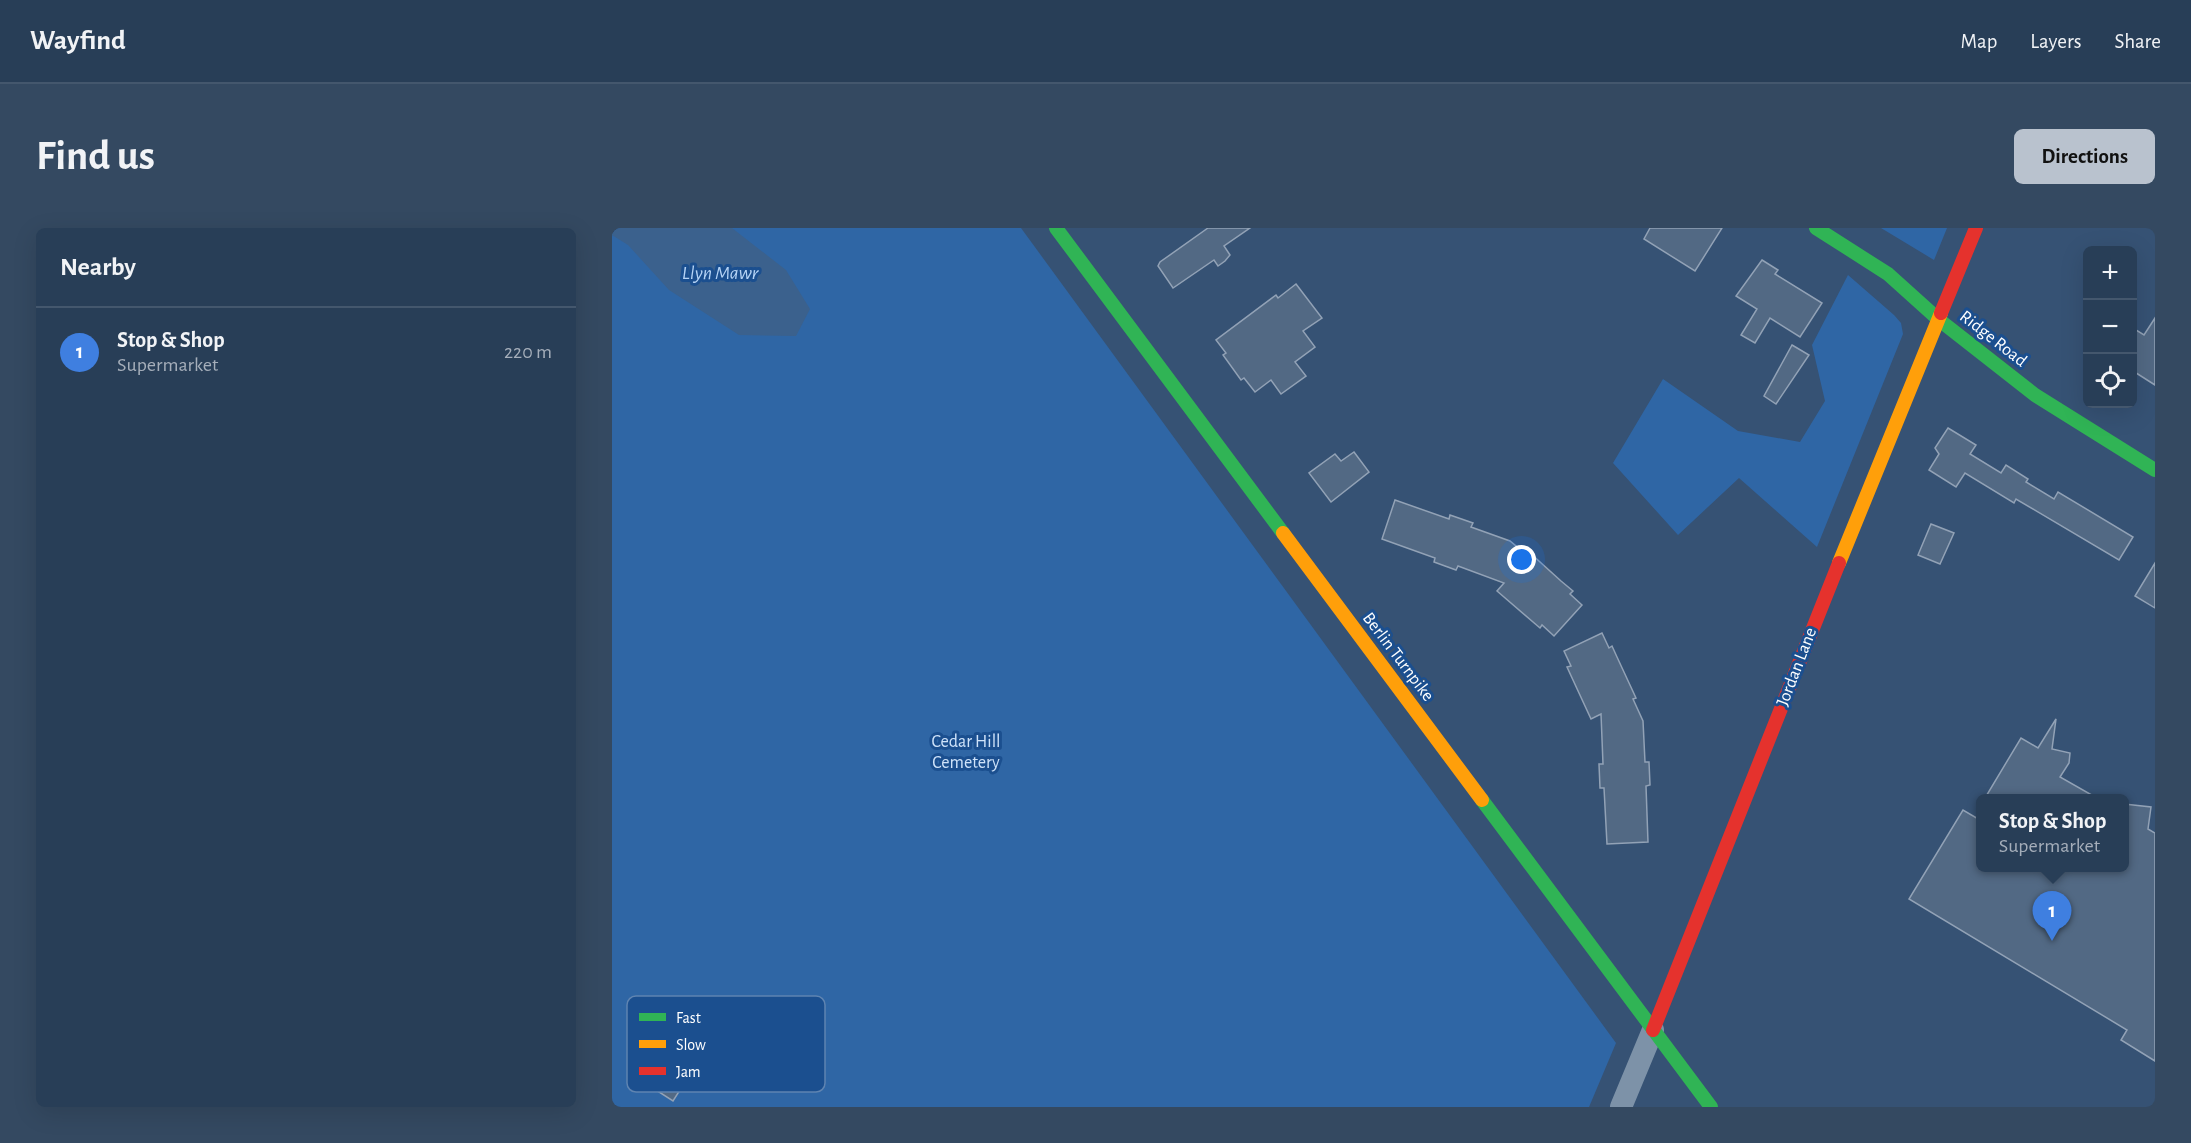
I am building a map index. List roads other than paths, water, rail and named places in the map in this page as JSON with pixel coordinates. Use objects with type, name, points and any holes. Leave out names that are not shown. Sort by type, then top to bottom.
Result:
[{"type":"main road","name":"Berlin Turnpike","points":[[1056,228],[1712,1107]]},
{"type":"main road","name":"Ridge Road","points":[[1816,228],[1888,274],[1938,320],[2035,395],[2155,470]]},
{"type":"main road","name":"Jordan Lane","points":[[1653,1030],[1804,648],[1976,228]]},
{"type":"street","name":"Jordan Lane","points":[[1621,1107],[1653,1030]]},
{"type":"water","name":"Llyn Mawr","points":[[612,228],[732,228],[786,270],[810,309],[796,336],[739,335],[669,290],[628,245],[612,235]]},
{"type":"place","name":"Stop & Shop","points":[[2052,941]]},
{"type":"park label","name":"Cedar Hill Cemetery","points":[[966,752]]}]
